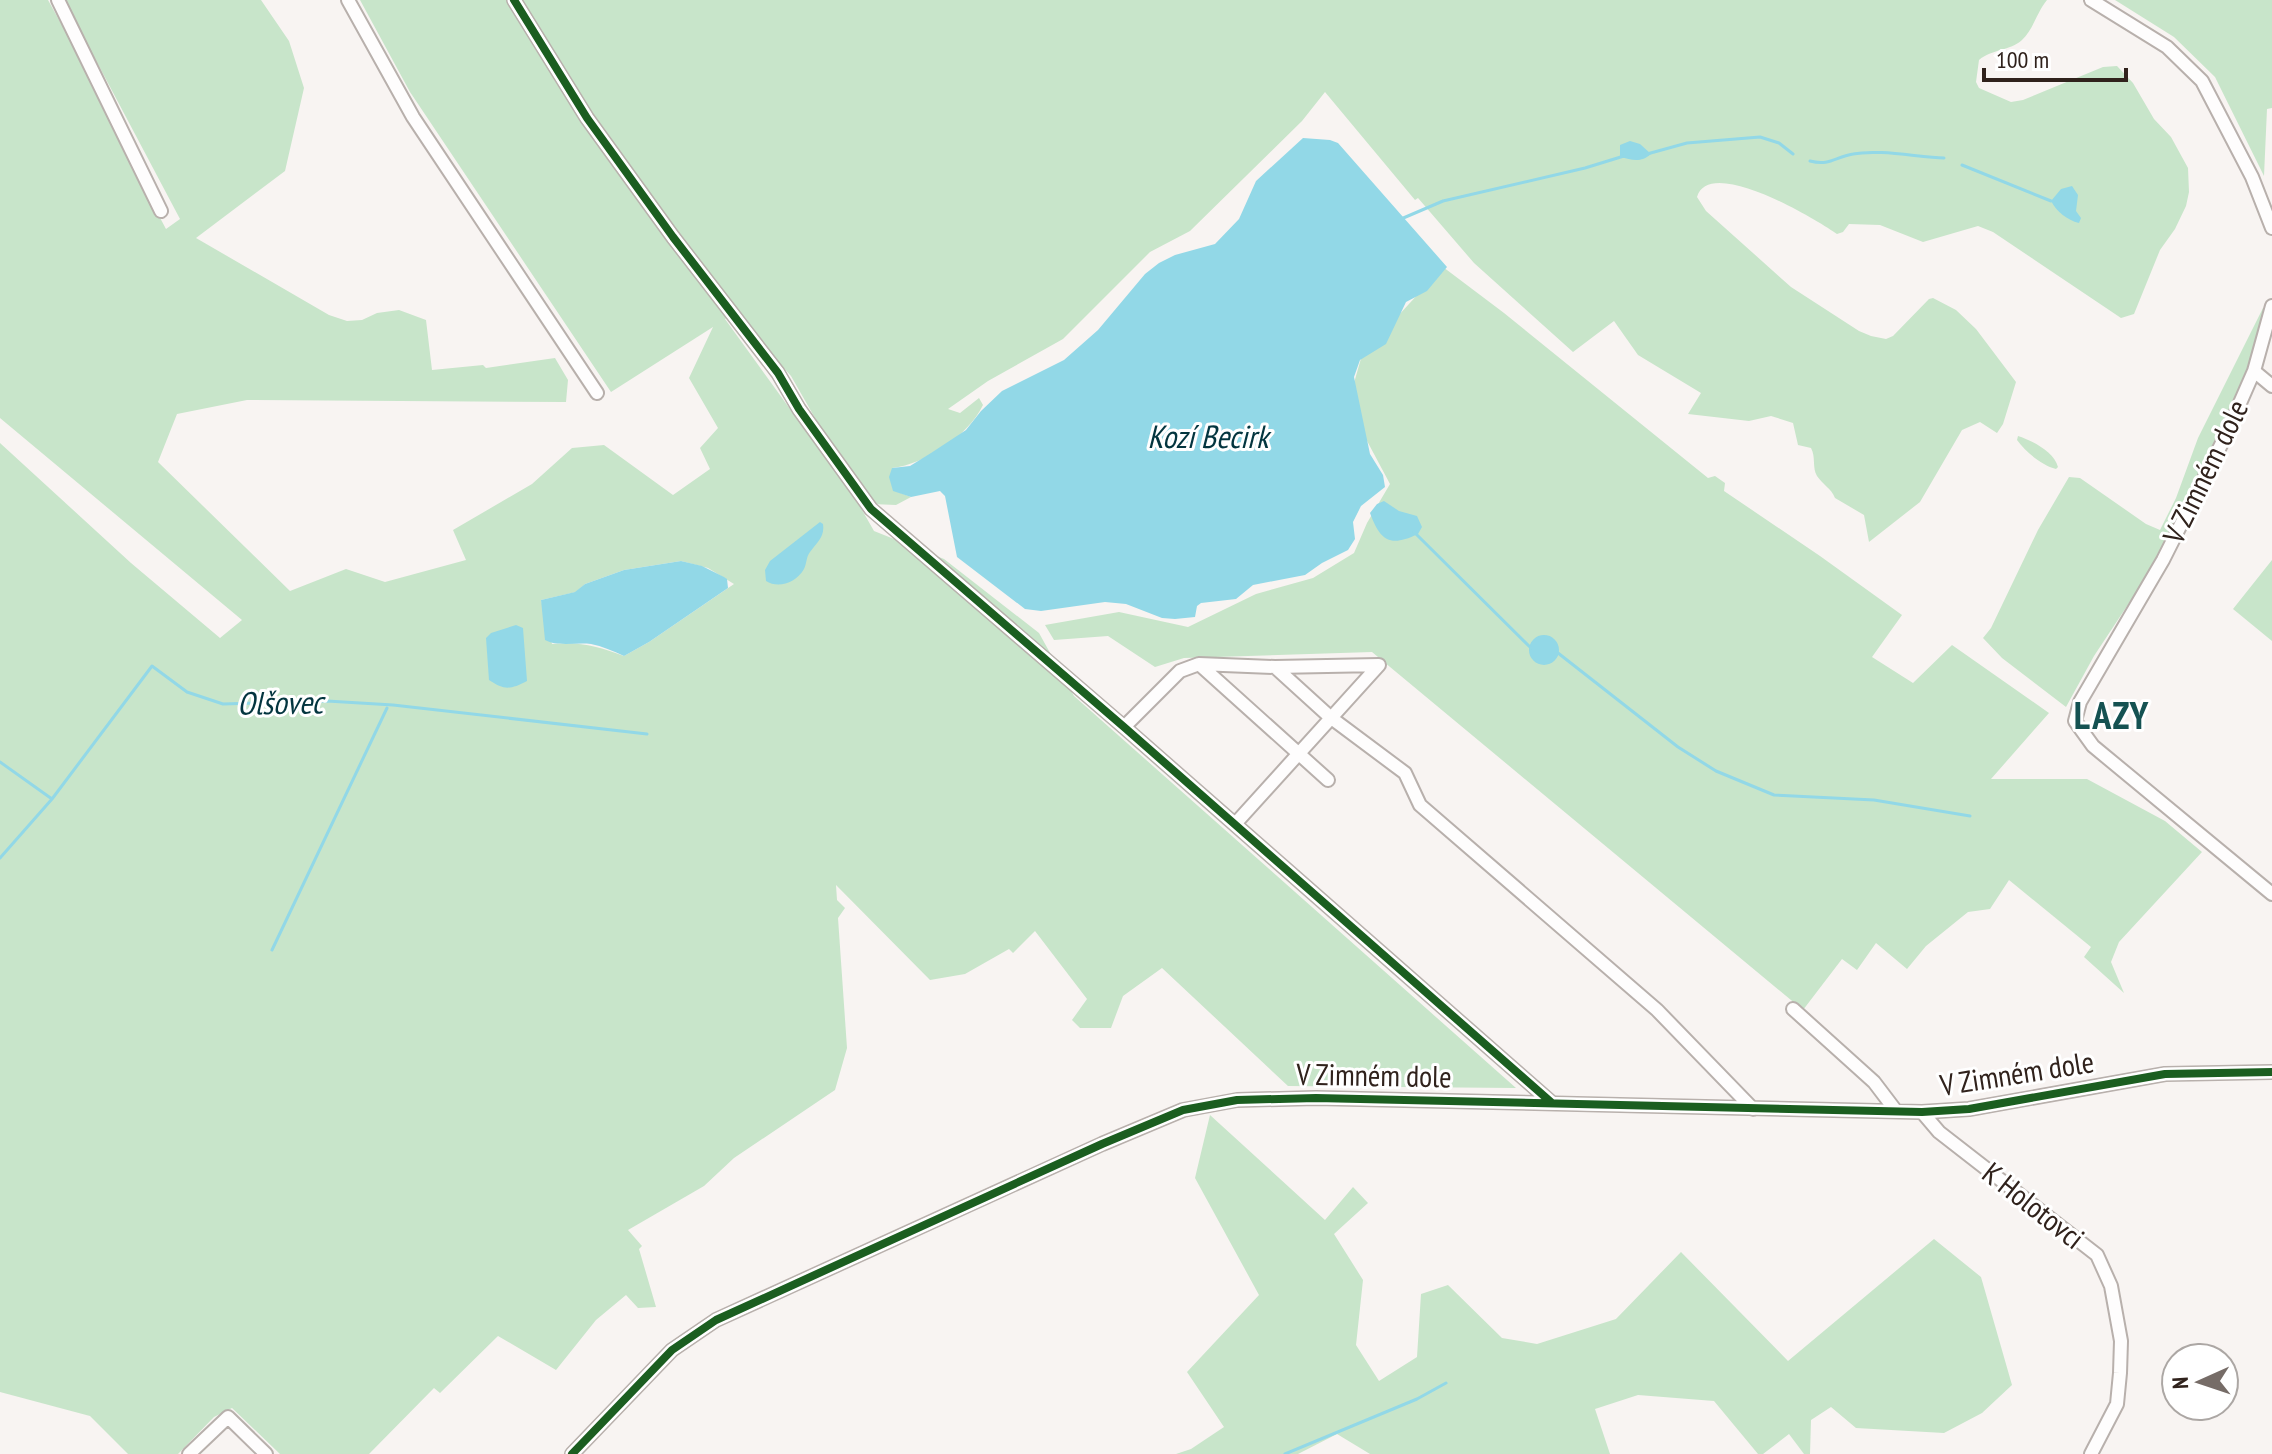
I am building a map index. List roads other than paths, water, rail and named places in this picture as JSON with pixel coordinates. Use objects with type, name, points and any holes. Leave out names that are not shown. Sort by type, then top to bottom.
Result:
[{"type":"street","points":[[58,0],[161,211]]},
{"type":"street","points":[[348,0],[413,117],[597,393]]},
{"type":"street","points":[[514,0],[587,118],[673,237],[778,373],[799,409],[871,509],[1552,1103]]},
{"type":"street","points":[[2091,0],[2167,47],[2202,81],[2252,177],[2272,228]]},
{"type":"street","name":"V Zimném dole","points":[[2272,306],[2254,371],[2197,494],[2163,560],[2080,702],[2075,721],[2093,746],[2272,894]]},
{"type":"street","name":"V Zimném dole","points":[[2254,371],[2272,386]]},
{"type":"street","points":[[1124,727],[1180,671],[1199,664],[1275,667],[1379,665],[1235,824]]},
{"type":"street","points":[[1199,664],[1328,780]]},
{"type":"street","points":[[1275,667],[1330,717],[1405,773],[1420,805],[1657,1010],[1753,1109]]},
{"type":"street","points":[[1793,1009],[1874,1082],[1896,1111]]},
{"type":"street","name":"V Zimném dole","points":[[572,1454],[672,1350],[716,1320],[1183,1110],[1237,1100],[1300,1098],[1922,1112],[1969,1109],[2165,1074],[2272,1072]]},
{"type":"street","name":"K Holotovci","points":[[1922,1112],[1939,1132],[2097,1255],[2111,1286],[2121,1341],[2117,1404],[2091,1454]]},
{"type":"street","points":[[189,1454],[228,1417],[266,1454]]},
{"type":"water","name":"Kozí Becirk","points":[[1303,138],[1338,143],[1447,267],[1427,291],[1406,302],[1386,344],[1360,360],[1354,377],[1370,454],[1383,475],[1385,487],[1361,506],[1353,522],[1355,539],[1348,550],[1305,575],[1253,585],[1236,599],[1201,603],[1197,606],[1195,617],[1162,618],[1126,604],[1105,602],[1041,611],[1025,609],[957,557],[945,496],[940,491],[911,497],[893,491],[889,477],[892,468],[910,466],[931,453],[966,430],[1002,391],[1064,360],[1098,330],[1145,274],[1159,263],[1175,255],[1215,244],[1239,219],[1256,181]]},
{"type":"water","points":[[1630,141],[1640,144],[1651,154],[1640,160],[1620,157],[1620,145]]},
{"type":"water","points":[[2072,186],[2078,195],[2076,211],[2081,218],[2079,223],[2063,215],[2051,201],[2061,189]]},
{"type":"water","points":[[1384,501],[1399,511],[1417,516],[1422,527],[1418,534],[1393,541],[1382,535],[1370,513]]},
{"type":"water","points":[[820,522],[823,524],[822,536],[809,554],[801,574],[781,584],[766,581],[765,570],[770,561]]},
{"type":"water","points":[[681,561],[702,566],[724,577],[728,588],[624,656],[591,644],[562,644],[545,640],[541,600],[575,592],[585,584],[624,570]]},
{"type":"water","points":[[516,625],[523,628],[527,681],[503,687],[489,680],[486,638],[491,633]]},
{"type":"water","points":[[1544,635],[1555,639],[1559,650],[1555,661],[1544,665],[1533,661],[1529,650],[1533,639]]},
{"type":"waterway","points":[[1647,154],[1687,143],[1760,137],[1779,143],[1793,154]]},
{"type":"waterway","points":[[1810,161],[1828,162],[1853,154],[1874,152],[1944,158]]},
{"type":"waterway","points":[[1401,219],[1443,201],[1624,156]]},
{"type":"waterway","points":[[1962,165],[2051,201]]},
{"type":"waterway","points":[[1414,532],[1531,648]]},
{"type":"waterway","points":[[1558,653],[1678,747],[1716,771],[1774,795],[1874,800],[1970,816]]},
{"type":"waterway","name":"Olšovec","points":[[0,762],[52,799],[152,666],[187,692],[223,704],[327,701],[393,705],[647,734]]},
{"type":"waterway","points":[[272,950],[387,708]]},
{"type":"waterway","points":[[0,858],[52,799]]},
{"type":"waterway","points":[[1285,1454],[1417,1399],[1446,1383]]},
{"type":"district","name":"LAZY","points":[[2112,716]]}]
